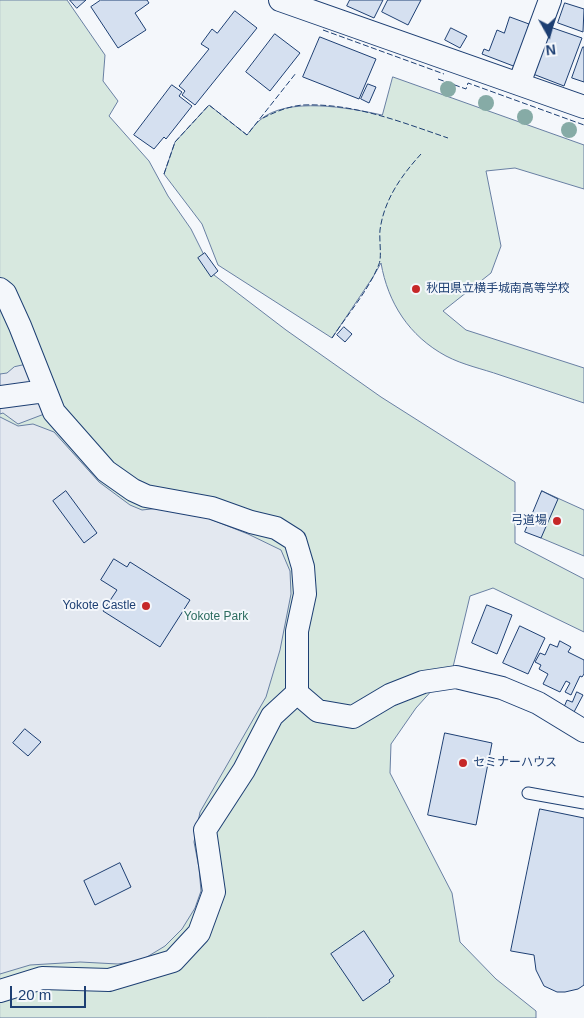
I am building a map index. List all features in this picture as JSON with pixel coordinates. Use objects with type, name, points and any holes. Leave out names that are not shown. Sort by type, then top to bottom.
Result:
[{"type":"street","points":[[280,0],[584,107]]},
{"type":"street","points":[[519,84],[550,0]]},
{"type":"street","points":[[0,289],[5,293],[20,326],[54,412],[106,471],[132,490],[146,496],[212,508],[251,522],[276,528],[295,540],[303,567],[305,594],[297,631],[297,693],[272,716],[244,770],[205,830],[214,892],[199,933],[173,961],[109,980],[42,978],[0,991]]},
{"type":"street","points":[[0,396],[45,391]]},
{"type":"street","points":[[297,693],[318,711],[353,716],[390,695],[423,682],[456,677],[502,688],[529,699],[584,731]]},
{"type":"lane","points":[[528,793],[584,803]]},
{"type":"green space","name":"Yokote Park","points":[[0,0],[67,0],[105,55],[103,81],[118,101],[109,116],[149,161],[168,196],[191,229],[214,275],[286,330],[381,397],[515,482],[515,543],[584,579],[584,632],[493,588],[470,596],[453,667],[416,708],[391,744],[390,773],[452,893],[460,942],[496,979],[536,1011],[536,1018],[0,1018]]},
{"type":"green space","points":[[393,77],[584,145],[584,189],[515,168],[486,171],[501,246],[491,273],[443,311],[466,330],[584,368],[584,403],[459,362],[433,348],[421,339],[402,317],[389,292],[381,263],[332,338],[218,265],[202,224],[164,174],[175,142],[209,105],[247,135],[260,120],[286,108],[302,106],[336,107],[382,115]]},
{"type":"green space","name":"弓道場","points":[[542,491],[584,510],[584,556],[541,538]]},
{"type":"shaded area","points":[[42,361],[60,408],[18,424],[3,413],[0,414],[0,374],[7,373],[14,367]]},
{"type":"shaded area","points":[[0,417],[18,426],[33,424],[54,432],[99,482],[130,505],[142,510],[169,507],[210,519],[248,534],[281,550],[290,571],[291,594],[280,650],[266,697],[200,812],[194,842],[201,891],[195,908],[182,929],[165,946],[142,960],[118,964],[80,962],[30,965],[0,974]]},
{"type":"building","points":[[70,0],[86,0],[77,8]]},
{"type":"building","points":[[101,0],[147,0],[149,3],[135,13],[146,30],[118,48],[91,7]]},
{"type":"building","points":[[350,0],[383,0],[374,18],[347,6]]},
{"type":"building","points":[[388,0],[421,0],[408,25],[382,12]]},
{"type":"building","points":[[565,3],[584,9],[583,32],[558,23]]},
{"type":"building","points":[[235,11],[257,28],[195,105],[182,95],[185,91],[179,86],[209,49],[201,44],[212,29],[217,33]]},
{"type":"building","points":[[510,17],[529,24],[516,67],[482,54],[484,49],[489,51],[497,30],[504,33]]},
{"type":"building","points":[[550,27],[582,38],[564,86],[533,74]]},
{"type":"building","points":[[451,28],[467,36],[460,48],[445,40]]},
{"type":"building","points":[[275,34],[300,53],[270,91],[246,72]]},
{"type":"building","points":[[320,37],[376,59],[359,99],[303,77]]},
{"type":"building","points":[[584,47],[584,82],[572,78]]},
{"type":"building","points":[[368,84],[376,87],[369,103],[361,99]]},
{"type":"building","points":[[172,85],[182,92],[179,96],[192,106],[166,139],[164,137],[154,149],[134,135]]},
{"type":"building","points":[[205,253],[218,271],[211,277],[198,258]]},
{"type":"building","points":[[344,327],[352,334],[345,342],[337,335]]},
{"type":"building","points":[[66,491],[97,533],[84,543],[53,501]]},
{"type":"building","points":[[542,491],[558,499],[541,538],[525,532]]},
{"type":"building","name":"Yokote Castle","points":[[114,559],[127,567],[130,562],[190,600],[160,647],[103,611],[117,590],[101,580]]},
{"type":"building","points":[[487,605],[512,615],[497,654],[472,643]]},
{"type":"building","points":[[520,626],[545,638],[528,674],[503,663]]},
{"type":"building","points":[[560,641],[571,647],[568,652],[584,660],[584,674],[582,677],[580,676],[571,695],[565,692],[570,683],[566,681],[560,692],[543,684],[548,674],[539,669],[541,665],[535,662],[540,653],[545,655],[550,644],[557,647]]},
{"type":"building","points":[[577,692],[583,695],[574,712],[564,707],[567,700],[572,702]]},
{"type":"building","points":[[25,729],[41,742],[28,756],[13,743]]},
{"type":"building","name":"セミナーハウス","points":[[445,733],[492,743],[476,825],[428,815]]},
{"type":"building","points":[[540,809],[584,818],[584,985],[578,989],[565,992],[557,992],[544,986],[536,970],[534,955],[511,951]]},
{"type":"building","points":[[120,863],[131,887],[95,905],[84,881]]},
{"type":"building","points":[[364,931],[394,976],[389,980],[390,982],[363,1001],[331,954]]},
{"type":"fence","points":[[323,30],[444,74]]},
{"type":"fence","points":[[164,174],[175,142],[209,105],[247,135],[296,73]]},
{"type":"fence","points":[[438,79],[466,89],[468,83],[584,125]]},
{"type":"fence","points":[[263,118],[282,110],[303,105],[341,107],[377,115],[448,138]]},
{"type":"fence","points":[[332,338],[375,274],[380,261],[380,230],[385,209],[394,189],[421,154]]},
{"type":"place","name":"秋田県立横手城南高等学校","points":[[416,289]]},
{"type":"place","name":"弓道場","points":[[557,521]]},
{"type":"place","name":"Yokote Castle","points":[[146,606]]},
{"type":"place","name":"セミナーハウス","points":[[463,763]]}]
